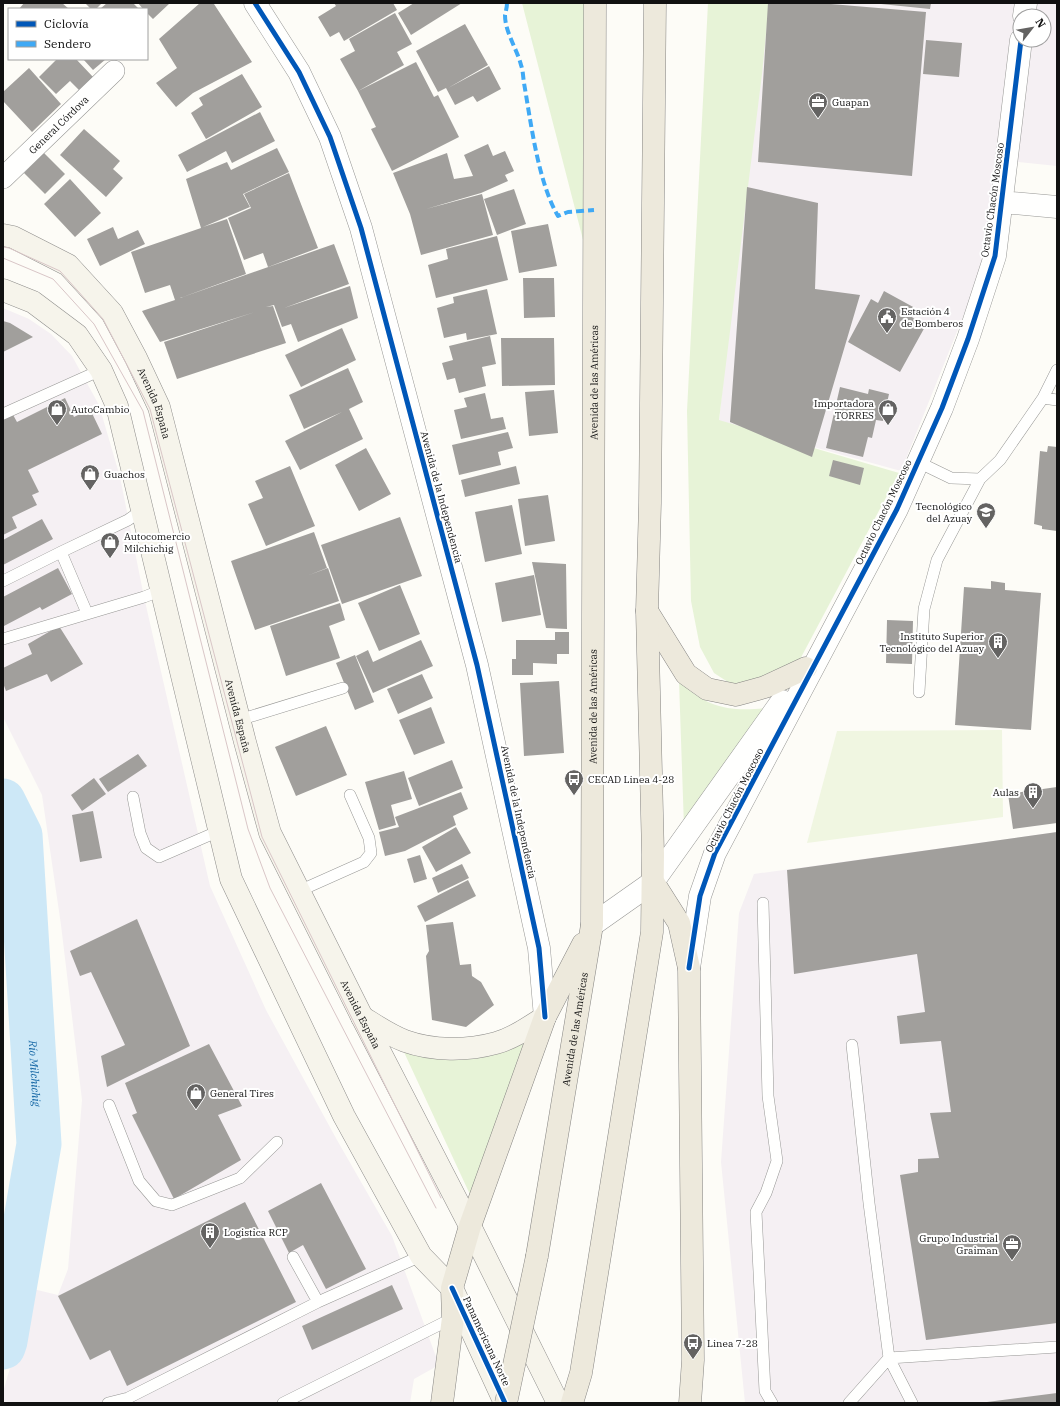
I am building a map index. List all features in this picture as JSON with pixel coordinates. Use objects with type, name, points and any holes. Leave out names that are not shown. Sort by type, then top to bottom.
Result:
[{"type":"main road","name":"Avenida de las Américas","points":[[506,1403],[537,1256],[592,926],[595,3]]},
{"type":"main road","points":[[572,1403],[580,1373],[652,932],[654,882],[647,611],[650,502],[655,3]]},
{"type":"main road","name":"Avenida España","points":[[3,235],[13,237],[68,265],[112,313],[136,358],[159,407],[239,720],[270,833],[362,1017],[470,1226]]},
{"type":"main road","points":[[3,290],[33,302],[77,335],[101,370],[117,406],[162,590],[202,764],[231,878],[301,1029],[344,1116],[421,1256],[452,1288]]},
{"type":"main road","points":[[647,611],[686,674],[707,689],[736,695],[765,687],[806,668]]},
{"type":"main road","points":[[654,882],[678,923],[689,968],[693,1360],[690,1403]]},
{"type":"main road","points":[[442,1403],[453,1318],[452,1288],[470,1226],[545,1017],[592,926]]},
{"type":"main road","points":[[362,1017],[382,1030],[404,1041],[442,1049],[468,1048],[496,1043],[520,1032],[545,1017]]},
{"type":"main road","points":[[470,1226],[558,1403]]},
{"type":"main road","name":"Panamericana Norte","points":[[452,1288],[506,1403]]},
{"type":"street","name":"Avenida de la Independencia","points":[[254,3],[299,72],[330,137],[361,228],[477,665],[539,948],[545,1017]]},
{"type":"street","name":"Octavio Chacón Moscoso","points":[[689,968],[700,896],[715,853],[897,509],[942,408],[968,339],[995,256],[1020,48]]},
{"type":"street","name":"General Córdova","points":[[3,178],[114,71]]},
{"type":"street","points":[[1002,202],[1057,207]]},
{"type":"street","name":"Octavio Chacón Moscoso","points":[[592,926],[654,882],[832,632]]},
{"type":"lane","points":[[3,414],[101,370]]},
{"type":"lane","points":[[919,692],[924,609],[937,560],[980,479],[1000,460],[1043,398],[1057,370]]},
{"type":"lane","points":[[1043,398],[1057,400]]},
{"type":"lane","points":[[918,462],[951,478],[980,479]]},
{"type":"lane","points":[[3,581],[128,520],[142,510]]},
{"type":"lane","points":[[61,552],[87,613]]},
{"type":"lane","points":[[3,639],[144,597],[162,590]]},
{"type":"lane","points":[[239,720],[343,688]]},
{"type":"lane","points":[[299,891],[364,862],[371,853],[369,838],[350,795]]},
{"type":"lane","points":[[132,797],[140,833],[146,848],[159,857],[219,831]]},
{"type":"lane","points":[[763,903],[768,1096],[777,1161],[766,1193],[756,1212],[766,1391],[772,1403]]},
{"type":"lane","points":[[852,1045],[869,1203],[889,1358],[912,1403]]},
{"type":"lane","points":[[109,1105],[139,1181],[156,1201],[172,1205],[240,1178],[277,1142]]},
{"type":"lane","points":[[108,1403],[128,1398],[318,1302],[421,1256]]},
{"type":"lane","points":[[294,1257],[318,1302]]},
{"type":"lane","points":[[283,1403],[453,1318]]},
{"type":"lane","points":[[849,1403],[889,1358],[1057,1347]]},
{"type":"shaded area","points":[[760,3],[1057,3],[1057,166],[999,160],[987,257],[901,471],[719,421],[744,186]]},
{"type":"shaded area","points":[[3,308],[29,319],[51,334],[72,356],[99,405],[120,477],[144,597],[210,886],[266,1010],[337,1140],[392,1236],[439,1365],[414,1379],[410,1403],[3,1403],[3,1392],[33,1289],[58,1295],[68,1269],[82,1100],[61,925],[42,795],[3,717]]},
{"type":"shaded area","points":[[1057,832],[1057,1403],[745,1403],[721,1162],[739,913],[754,874]]},
{"type":"green space","points":[[522,3],[588,3],[589,263]]},
{"type":"green space","points":[[708,3],[769,3],[762,74],[719,420],[899,473],[797,665],[754,685],[731,684],[714,673],[700,647],[691,601],[687,411]]},
{"type":"green space","points":[[679,681],[699,697],[720,706],[742,709],[767,708],[684,827]]},
{"type":"green space","points":[[1002,730],[1003,817],[807,843],[837,731]]},
{"type":"green space","points":[[531,1036],[473,1201],[403,1050]]},
{"type":"building","points":[[24,3],[62,3],[68,8],[20,8]]},
{"type":"building","points":[[85,3],[102,3],[97,8],[90,8]]},
{"type":"building","points":[[107,3],[133,3],[138,8],[101,8]]},
{"type":"building","points":[[138,3],[170,3],[153,19],[148,14],[148,8],[142,8]]},
{"type":"building","points":[[200,3],[214,4],[252,62],[193,93],[176,107],[156,83],[177,68],[159,39]]},
{"type":"building","points":[[334,3],[393,3],[397,10],[344,41],[339,32],[330,37],[318,17],[336,6]]},
{"type":"building","points":[[414,3],[462,3],[411,35],[398,13]]},
{"type":"building","points":[[768,3],[819,3],[926,12],[912,176],[758,162]]},
{"type":"building","points":[[881,3],[931,3],[930,9]]},
{"type":"building","points":[[395,13],[412,44],[397,52],[404,65],[358,91],[340,59],[355,51],[349,39]]},
{"type":"building","points":[[465,24],[488,65],[448,88],[489,66],[501,89],[477,102],[473,96],[455,105],[446,88],[438,92],[416,51]]},
{"type":"building","points":[[926,40],[962,43],[959,77],[923,74]]},
{"type":"building","points":[[56,60],[77,60],[93,77],[79,90],[70,81],[56,94],[39,77]]},
{"type":"building","points":[[84,60],[105,60],[93,70]]},
{"type":"building","points":[[416,62],[434,97],[438,95],[459,137],[392,171],[371,129],[376,127],[358,91]]},
{"type":"building","points":[[29,68],[61,104],[32,132],[3,101],[3,92]]},
{"type":"building","points":[[242,74],[262,107],[206,139],[191,113],[203,105],[199,98]]},
{"type":"building","points":[[260,112],[275,141],[232,163],[226,151],[187,172],[178,155]]},
{"type":"building","points":[[84,129],[120,161],[113,169],[123,178],[106,197],[60,155]]},
{"type":"building","points":[[488,144],[493,156],[505,151],[514,171],[505,175],[508,181],[481,193],[426,209],[482,194],[493,235],[421,255],[410,214],[393,173],[447,153],[454,179],[473,176],[464,155]]},
{"type":"building","points":[[277,148],[289,172],[243,194],[250,207],[203,227],[227,219],[246,274],[180,298],[334,244],[349,284],[284,308],[350,286],[358,318],[298,342],[291,324],[282,327],[274,305],[266,307],[273,306],[286,343],[177,379],[164,342],[255,312],[160,342],[142,311],[175,300],[170,285],[145,293],[131,252],[201,228],[186,179],[227,162],[231,170]]},
{"type":"building","points":[[44,153],[65,174],[45,194],[24,173]]},
{"type":"building","points":[[289,173],[318,248],[268,267],[263,253],[244,260],[228,218],[251,208],[244,194]]},
{"type":"building","points":[[70,179],[101,213],[75,237],[44,204]]},
{"type":"building","points":[[747,187],[818,203],[815,289],[860,295],[812,457],[730,422]]},
{"type":"building","points":[[514,189],[526,224],[497,235],[484,199]]},
{"type":"building","points":[[548,224],[557,266],[519,273],[511,231]]},
{"type":"building","points":[[113,227],[118,239],[138,230],[145,244],[100,266],[87,239]]},
{"type":"building","points":[[497,236],[508,280],[436,298],[428,265],[448,259],[446,249]]},
{"type":"building","points":[[523,278],[554,278],[555,317],[524,318]]},
{"type":"building","points":[[487,289],[497,334],[467,340],[466,333],[444,338],[437,308],[454,303],[453,297]]},
{"type":"building","name":"Estación 4 de Bomberos","points":[[884,291],[915,308],[910,316],[926,325],[900,372],[848,342],[871,299],[878,303]]},
{"type":"building","points":[[3,321],[10,323],[33,337],[3,352]]},
{"type":"building","points":[[342,328],[356,360],[301,387],[285,355]]},
{"type":"building","points":[[490,336],[496,364],[482,367],[486,386],[459,393],[455,378],[447,380],[442,363],[453,360],[449,346]]},
{"type":"building","points":[[501,338],[554,338],[555,385],[502,386]]},
{"type":"building","points":[[348,368],[363,402],[349,409],[363,439],[300,470],[285,441],[342,412],[304,429],[289,395]]},
{"type":"building","points":[[840,387],[868,394],[869,389],[889,394],[883,421],[876,420],[872,438],[868,437],[863,457],[826,448]]},
{"type":"building","points":[[554,390],[558,433],[529,436],[525,392]]},
{"type":"building","points":[[485,393],[491,419],[503,417],[506,429],[461,439],[454,410],[467,407],[464,398]]},
{"type":"building","points":[[65,398],[74,417],[90,409],[102,434],[28,470],[39,492],[32,495],[37,505],[12,517],[17,528],[3,535],[3,418],[12,413],[17,422]]},
{"type":"building","points":[[508,432],[513,448],[498,452],[501,465],[459,475],[452,445]]},
{"type":"building","points":[[1048,446],[1057,447],[1057,531],[1042,529],[1042,526],[1034,524],[1040,451],[1047,452]]},
{"type":"building","points":[[366,448],[391,494],[359,511],[335,465]]},
{"type":"building","points":[[833,460],[864,468],[860,485],[829,476]]},
{"type":"building","points":[[290,466],[315,526],[266,546],[248,504],[263,498],[255,481]]},
{"type":"building","points":[[516,466],[520,484],[465,497],[461,480]]},
{"type":"building","points":[[548,495],[555,541],[525,546],[518,499]]},
{"type":"building","points":[[512,505],[522,554],[485,562],[475,512]]},
{"type":"building","points":[[400,517],[422,576],[342,604],[321,545]]},
{"type":"building","points":[[42,519],[53,539],[3,565],[3,540]]},
{"type":"building","points":[[314,532],[327,568],[309,575],[328,568],[339,601],[255,630],[231,561]]},
{"type":"building","points":[[532,562],[566,564],[567,629],[546,628]]},
{"type":"building","points":[[58,568],[72,594],[42,610],[40,607],[4,626],[3,597]]},
{"type":"building","points":[[534,575],[541,615],[502,622],[495,583]]},
{"type":"building","name":"Instituto Superior Tecnológico del Azuay","points":[[991,581],[1005,583],[1005,590],[1041,593],[1031,730],[955,725],[964,587],[991,589]]},
{"type":"building","points":[[400,585],[420,634],[379,651],[358,603]]},
{"type":"building","points":[[340,603],[345,620],[329,626],[340,658],[286,676],[270,626]]},
{"type":"building","points":[[887,620],[913,621],[912,664],[886,663]]},
{"type":"building","points":[[59,626],[83,664],[51,682],[47,674],[6,691],[3,683],[3,668],[32,654],[28,644]]},
{"type":"building","points":[[555,632],[569,632],[569,654],[557,654],[557,664],[533,663],[533,675],[512,675],[512,659],[516,659],[516,640],[555,640]]},
{"type":"building","points":[[421,640],[433,666],[373,693],[356,656],[368,650],[373,662]]},
{"type":"building","points":[[355,655],[374,702],[355,710],[336,663]]},
{"type":"building","points":[[422,674],[433,698],[398,714],[387,689]]},
{"type":"building","points":[[559,681],[564,753],[524,756],[520,683]]},
{"type":"building","points":[[431,707],[445,743],[414,755],[399,720]]},
{"type":"building","points":[[326,726],[347,775],[296,796],[275,747]]},
{"type":"building","points":[[138,754],[147,766],[108,792],[99,779]]},
{"type":"building","points":[[452,760],[463,788],[419,806],[408,778]]},
{"type":"building","points":[[404,771],[412,799],[391,805],[396,825],[379,830],[365,782]]},
{"type":"building","points":[[94,778],[106,794],[82,811],[71,795]]},
{"type":"building","name":"Aulas","points":[[1057,787],[1057,823],[1013,829],[1008,794]]},
{"type":"building","points":[[461,792],[468,809],[453,816],[456,825],[405,851],[385,856],[379,832],[399,827],[395,817]]},
{"type":"building","points":[[93,811],[102,858],[80,862],[72,815]]},
{"type":"building","points":[[456,827],[471,853],[436,872],[422,847]]},
{"type":"building","points":[[1057,832],[1057,1323],[926,1340],[900,1175],[918,1172],[918,1159],[939,1158],[930,1113],[951,1112],[941,1041],[900,1044],[897,1016],[925,1012],[917,954],[794,974],[787,870]]},
{"type":"building","points":[[420,855],[427,879],[414,883],[407,859]]},
{"type":"building","points":[[462,864],[469,878],[438,893],[432,878]]},
{"type":"building","points":[[468,880],[476,896],[425,922],[417,906]]},
{"type":"building","points":[[137,919],[190,1046],[107,1087],[101,1056],[125,1045],[91,972],[80,976],[70,951]]},
{"type":"building","points":[[453,922],[460,965],[471,964],[472,976],[481,982],[494,1005],[466,1027],[432,1020],[426,956],[429,951],[426,925]]},
{"type":"building","points":[[209,1044],[242,1106],[218,1115],[241,1160],[174,1199],[132,1115],[137,1113],[125,1083]]},
{"type":"building","points":[[321,1183],[366,1269],[326,1289],[303,1245],[289,1253],[268,1211]]},
{"type":"building","name":"Logistica RCP","points":[[245,1202],[296,1302],[127,1386],[110,1350],[90,1360],[58,1296]]},
{"type":"building","points":[[392,1285],[403,1309],[312,1350],[302,1326]]},
{"type":"building","points":[[1057,1393],[1057,1403],[987,1403],[987,1402]]},
{"type":"waterway","name":"Río Milchichig","points":[[3,801],[20,835],[39,1144],[3,1347]]},
{"type":"tram line","points":[[3,247],[9,248],[60,271],[103,319],[150,409],[262,837],[441,1198]]},
{"type":"tram line","points":[[3,258],[53,279],[94,324],[143,411],[248,829],[270,888],[436,1208]]},
{"type":"marked path","points":[[507,3],[505,15],[507,28],[522,67],[536,152],[540,170],[551,202],[558,216],[568,212],[594,210]]},
{"type":"cycle path","points":[[255,3],[299,72],[330,137],[361,228],[477,665],[539,948],[545,1017]]},
{"type":"cycle path","points":[[689,968],[700,896],[715,853],[897,509],[942,408],[968,339],[995,256],[1020,48]]},
{"type":"cycle path","points":[[452,1288],[505,1403]]},
{"type":"place","name":"Guapan","points":[[818,119]]},
{"type":"place","name":"Estación 4 de Bomberos","points":[[887,334]]},
{"type":"place","name":"AutoCambio","points":[[57,426]]},
{"type":"place","name":"Importadora TORRES","points":[[888,426]]},
{"type":"place","name":"Guachos","points":[[90,491]]},
{"type":"place","name":"Tecnológico del Azuay","points":[[986,529]]},
{"type":"place","name":"Autocomercio Milchichig","points":[[110,559]]},
{"type":"place","name":"Instituto Superior Tecnológico del Azuay","points":[[998,659]]},
{"type":"place","name":"CECAD Linea 4-28","points":[[574,796]]},
{"type":"place","name":"Aulas","points":[[1033,809]]},
{"type":"place","name":"General Tires","points":[[196,1110]]},
{"type":"place","name":"Logistica RCP","points":[[210,1249]]},
{"type":"place","name":"Grupo Industrial Graiman","points":[[1012,1261]]},
{"type":"place","name":"Linea 7-28","points":[[693,1360]]}]
